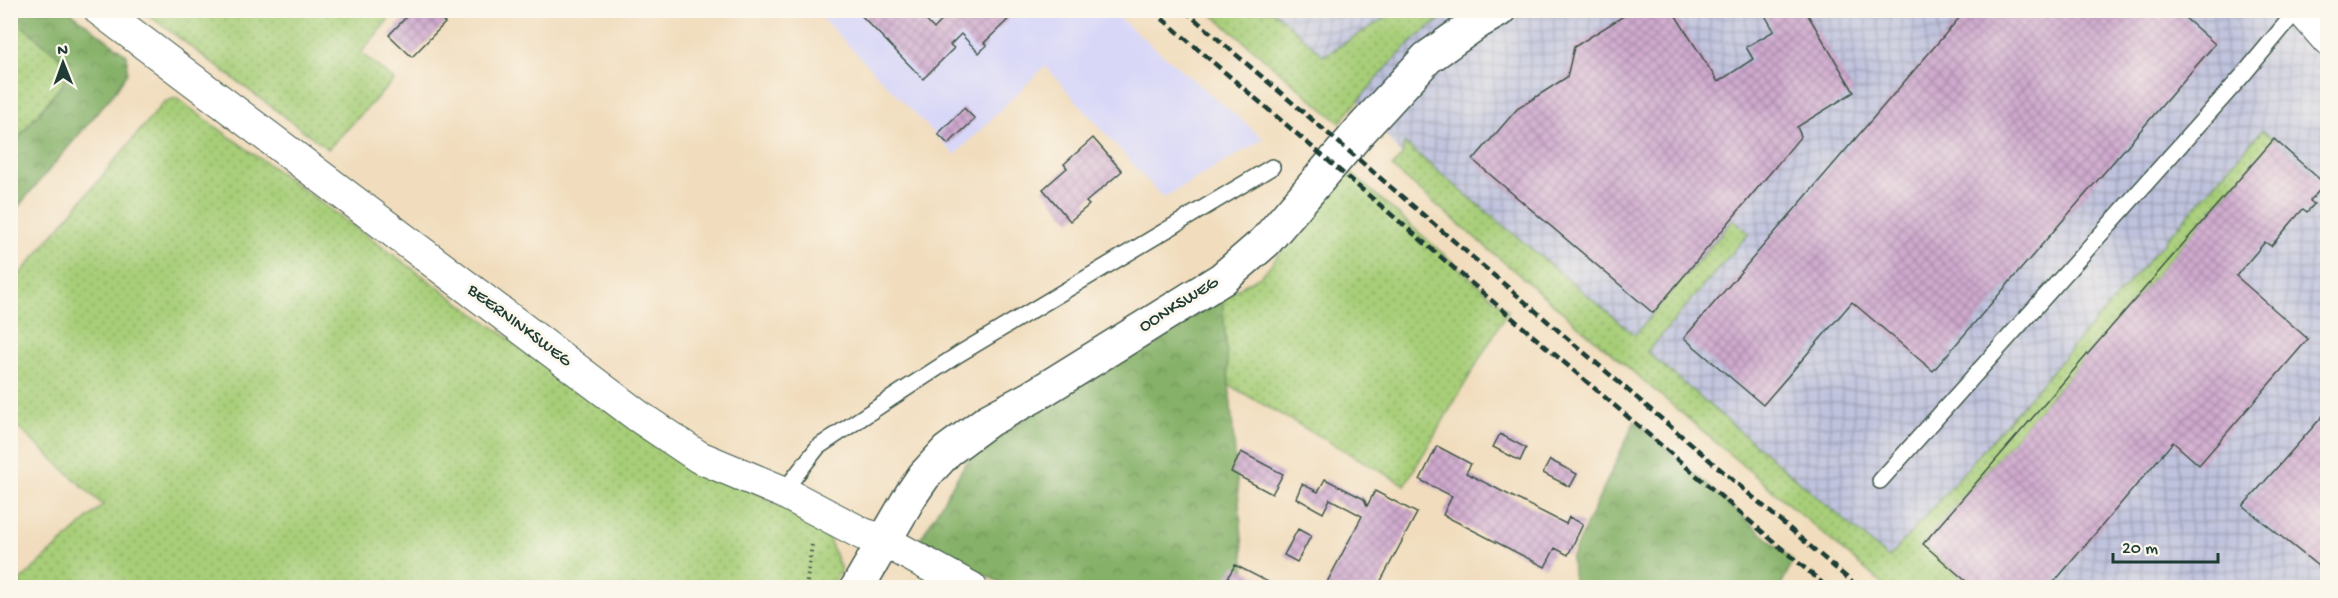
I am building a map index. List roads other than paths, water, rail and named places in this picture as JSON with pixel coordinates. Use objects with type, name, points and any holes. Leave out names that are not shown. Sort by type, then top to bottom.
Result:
[{"type":"main road","name":"OONKSWEG","points":[[857,588],[910,495],[947,451],[989,420],[1032,397],[1222,279],[1265,242],[1360,131],[1427,58],[1499,10]]},
{"type":"street","name":"BEERNINKSWEG","points":[[100,10],[638,416],[699,457],[783,492],[863,534],[883,540],[971,588]]},
{"type":"street","points":[[2300,10],[2328,40]]},
{"type":"lane","points":[[1880,481],[2300,10]]},
{"type":"lane","points":[[783,492],[818,447],[890,399],[959,354],[1272,167]]},
{"type":"railway","points":[[1152,10],[1828,588]]},
{"type":"railway","points":[[1184,10],[1859,588]]}]
